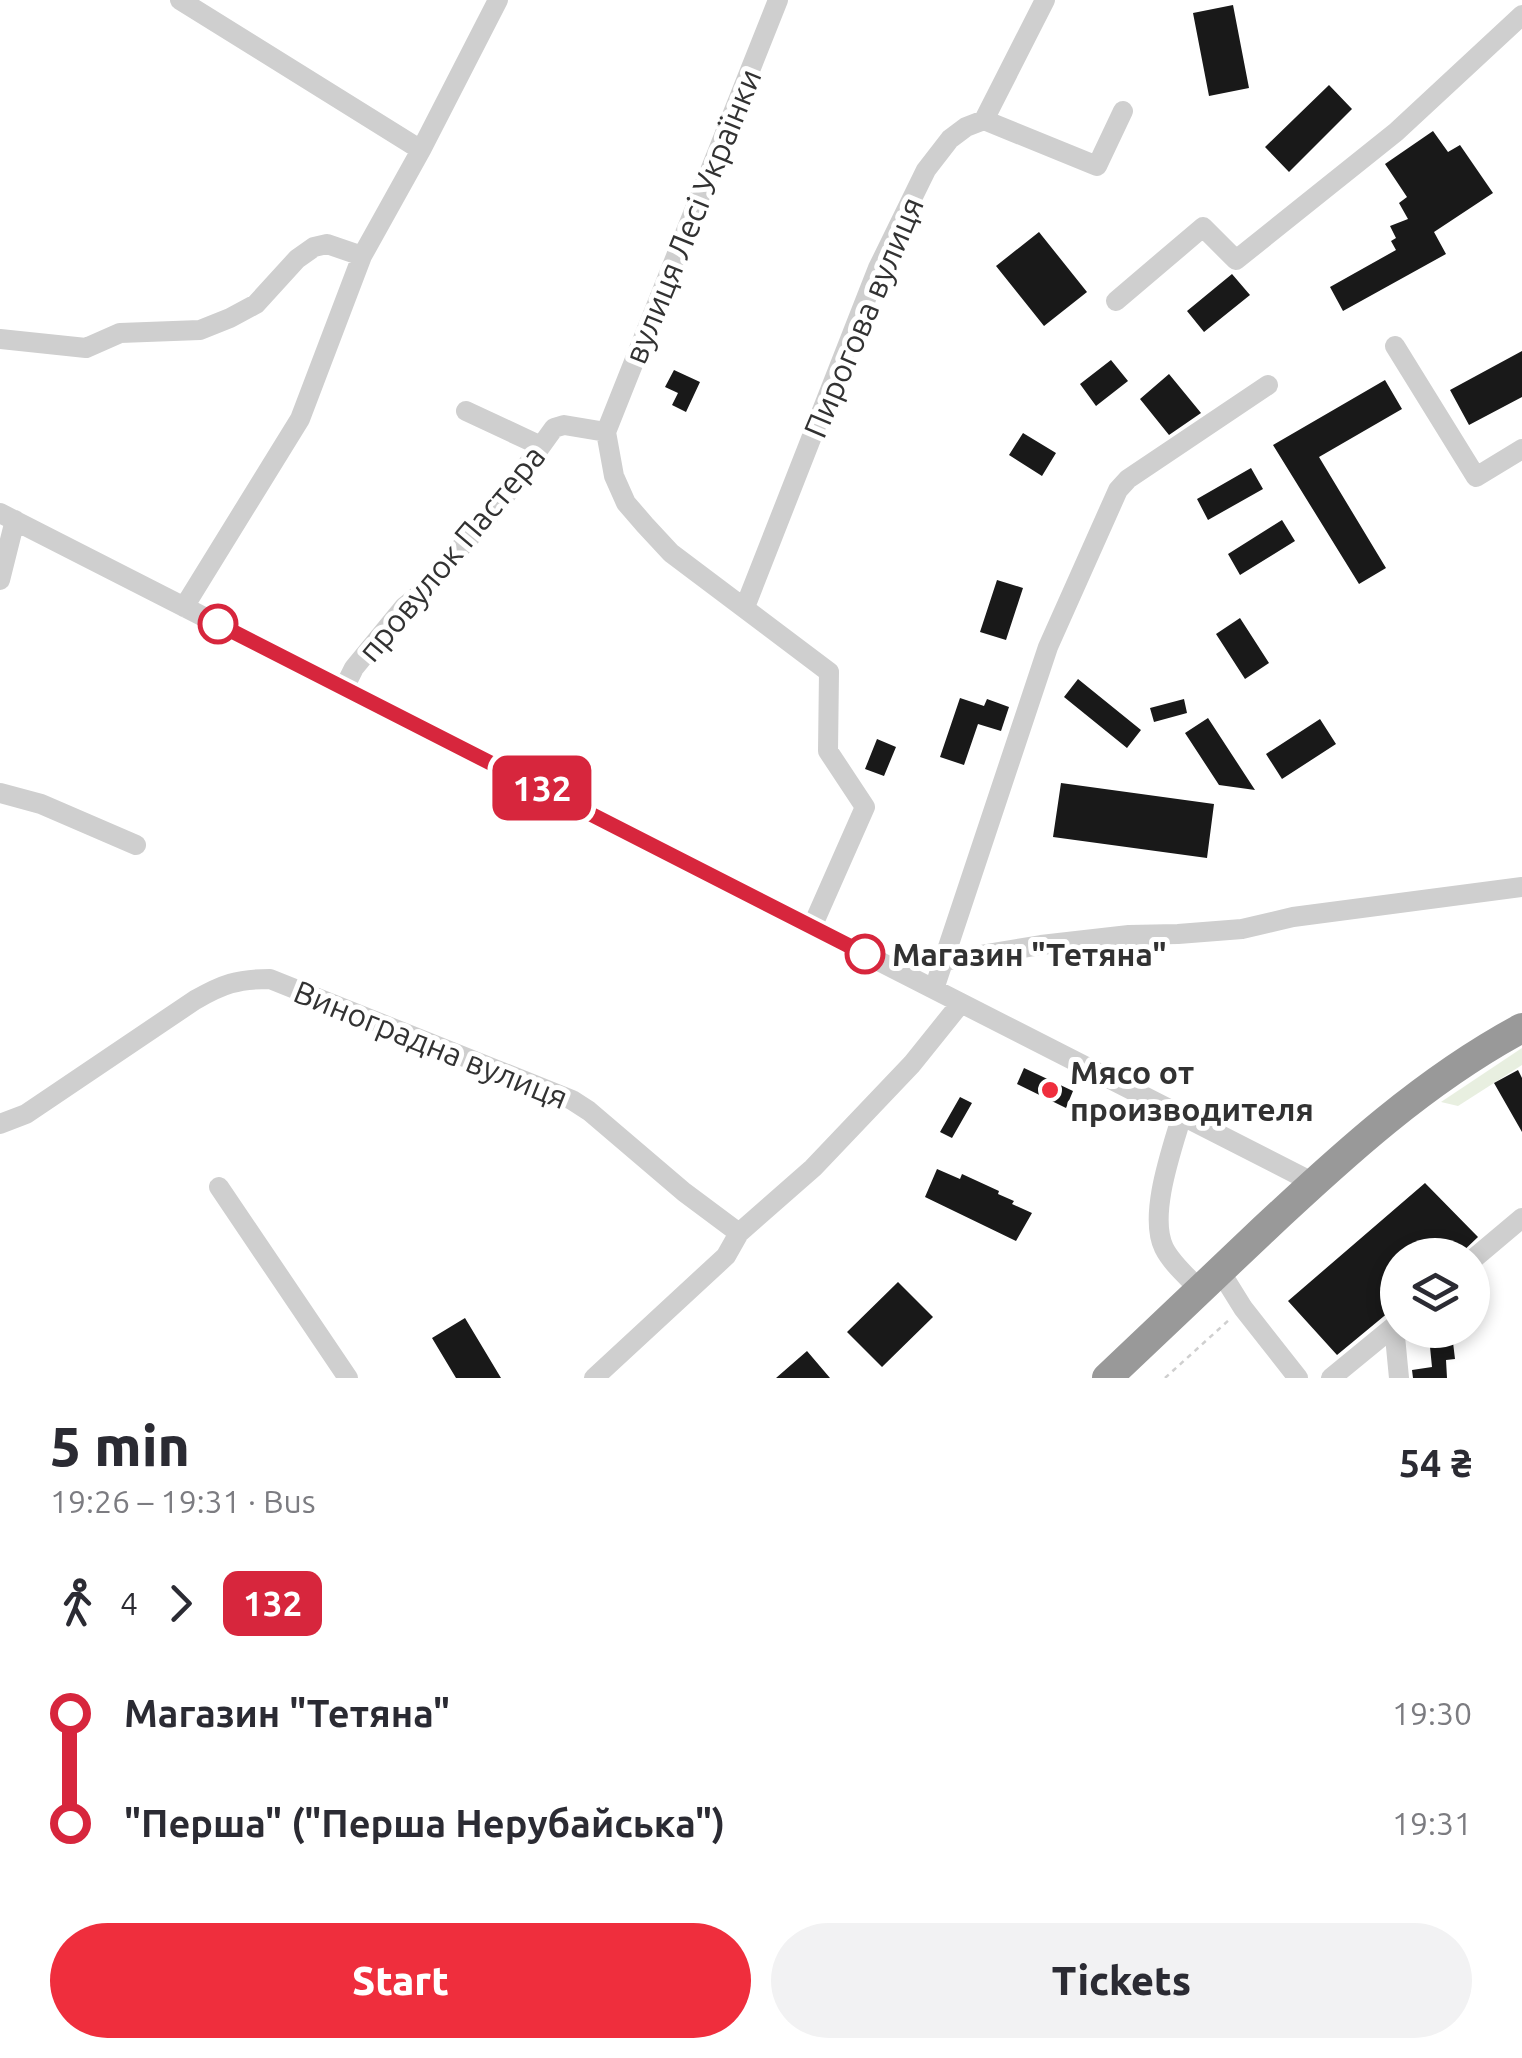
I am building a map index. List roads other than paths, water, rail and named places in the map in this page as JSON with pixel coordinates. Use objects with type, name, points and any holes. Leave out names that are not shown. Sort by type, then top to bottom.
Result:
[{"type":"highway","points":[[1108,1378],[1314,1182],[1394,1113],[1435,1081],[1522,1028]]},
{"type":"street","points":[[180,0],[422,150]]},
{"type":"street","points":[[184,607],[300,419],[362,256],[422,150],[498,0]]},
{"type":"street","name":"Пирогова вулиця","points":[[745,607],[878,268],[926,170],[950,138],[984,120],[1045,0]]},
{"type":"street","name":"вулиця Лесі Українки","points":[[606,432],[775,1]]},
{"type":"street","points":[[1116,301],[1203,227],[1236,260],[1396,132],[1522,15]]},
{"type":"street","points":[[984,120],[1096,166],[1124,111]]},
{"type":"street","points":[[0,339],[86,348],[120,333],[200,330],[256,304],[296,260],[314,247],[327,244],[362,256]]},
{"type":"street","points":[[1396,346],[1476,477],[1522,449]]},
{"type":"street","points":[[934,989],[1048,648],[1118,490],[1268,385]]},
{"type":"street","points":[[466,411],[541,446]]},
{"type":"street","name":"провулок Пастера","points":[[344,688],[354,668],[391,622],[500,502],[554,428],[564,425],[606,432]]},
{"type":"street","points":[[606,432],[614,476],[626,503],[671,553],[829,672],[828,751],[865,808],[812,927]]},
{"type":"street","points":[[0,580],[8,516],[1314,1182]]},
{"type":"street","points":[[0,793],[41,804],[136,845]]},
{"type":"street","points":[[944,961],[1129,934],[1242,928],[1294,917],[1522,887]]},
{"type":"street","name":"Виноградна вулиця","points":[[0,1124],[26,1114],[194,1000],[241,979],[270,979],[572,1100],[739,1233]]},
{"type":"street","points":[[594,1378],[726,1256],[739,1233],[813,1168],[912,1064],[961,1002]]},
{"type":"street","points":[[1182,1115],[1163,1179],[1160,1233],[1165,1250],[1243,1308],[1298,1378]]},
{"type":"street","points":[[219,1187],[348,1378]]},
{"type":"street","points":[[1490,1245],[1522,1218]]},
{"type":"street","points":[[1331,1378],[1380,1337]]},
{"type":"street","points":[[1397,1348],[1399,1378]]},
{"type":"place","name":"Магазин \"Тетяна\"","points":[[865,954]]},
{"type":"place","name":"Мясо от производителя","points":[[1050,1090]]}]
